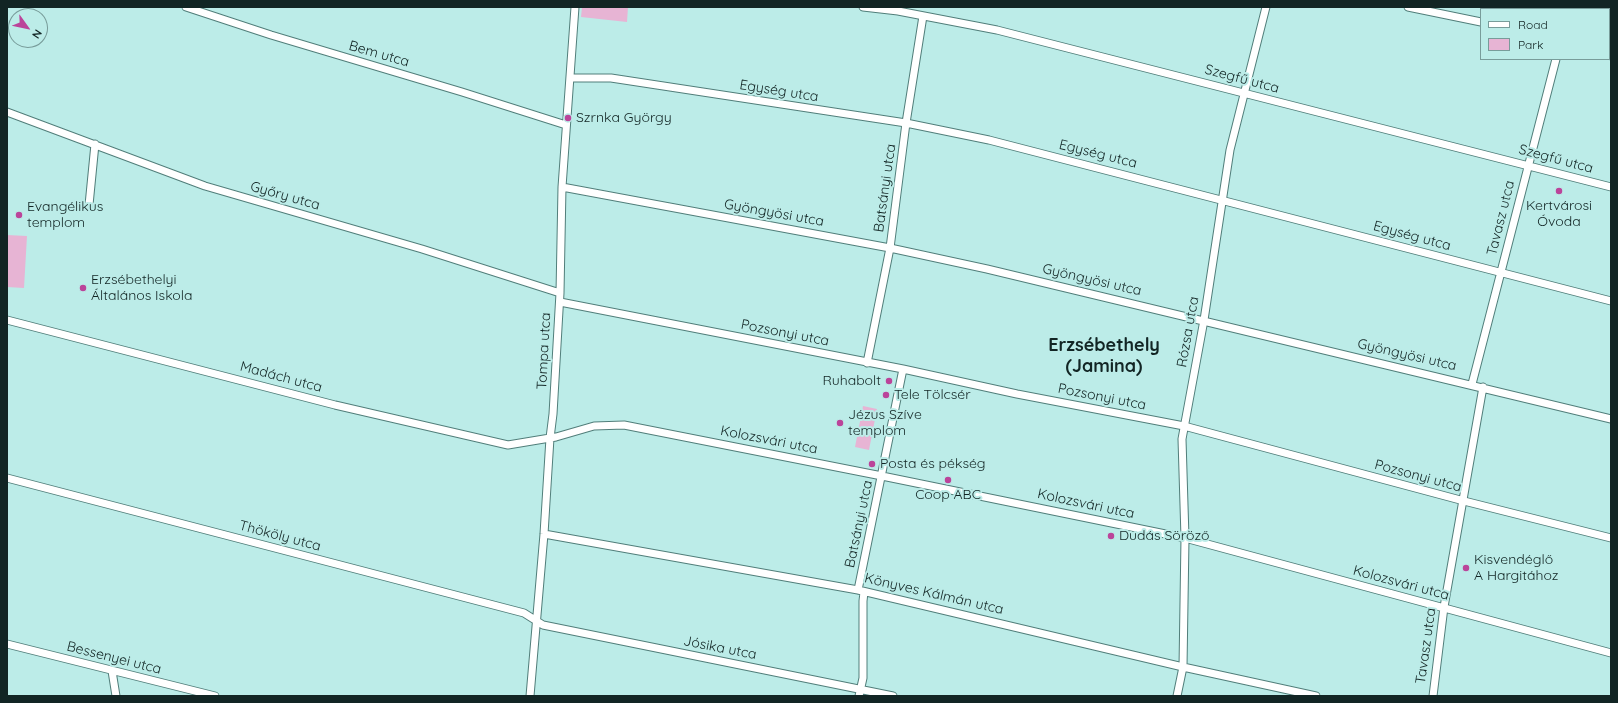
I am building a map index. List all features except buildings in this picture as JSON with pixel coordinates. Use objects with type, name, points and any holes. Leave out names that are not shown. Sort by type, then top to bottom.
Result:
[{"type":"street","name":"Bem utca","points":[[186,7],[271,36],[462,92],[566,125]]},
{"type":"street","name":"Tompa utca","points":[[530,696],[553,414],[560,302],[562,187],[575,7]]},
{"type":"street","name":"Szegfű utca","points":[[863,7],[899,9],[923,16],[997,30],[1611,187]]},
{"type":"street","name":"Rózsa utca","points":[[1177,696],[1183,667],[1185,538],[1182,439],[1204,320],[1230,150],[1266,7]]},
{"type":"street","points":[[1408,7],[1480,22]]},
{"type":"street","name":"Batsányi utca","points":[[868,363],[890,248],[906,123],[923,16]]},
{"type":"street","name":"Tavasz utca","points":[[1472,384],[1556,60]]},
{"type":"street","name":"Egység utca","points":[[570,78],[611,78],[906,123],[989,140],[1222,199],[1611,301]]},
{"type":"street","name":"Győry utca","points":[[7,112],[205,186],[415,247],[560,293]]},
{"type":"street","points":[[89,205],[95,144]]},
{"type":"street","name":"Gyöngyösi utca","points":[[562,187],[890,248],[987,269],[1472,384],[1611,419]]},
{"type":"street","name":"Pozsonyi utca","points":[[560,302],[1184,426],[1464,502],[1611,538]]},
{"type":"street","name":"Madách utca","points":[[7,320],[335,405],[508,445],[550,438]]},
{"type":"street","name":"Batsányi utca","points":[[860,692],[864,678],[863,601],[861,591],[903,369]]},
{"type":"street","name":"Tavasz utca","points":[[1433,696],[1444,608],[1464,502],[1483,387]]},
{"type":"street","name":"Kolozsvári utca","points":[[550,438],[594,426],[624,425],[882,476],[1185,538],[1611,652]]},
{"type":"street","name":"Thököly utca","points":[[7,478],[524,613],[543,625]]},
{"type":"street","name":"Könyves Kálmán utca","points":[[544,534],[861,591],[1025,628],[1183,667],[1316,696]]},
{"type":"street","name":"Jósika utca","points":[[543,625],[860,692],[893,696]]},
{"type":"street","name":"Bessenyei utca","points":[[7,644],[112,672],[215,696]]},
{"type":"street","points":[[112,672],[116,696]]},
{"type":"green space","points":[[582,7],[628,7],[627,22],[581,17]]},
{"type":"green space","points":[[7,235],[27,236],[24,288],[7,287]]},
{"type":"green space","points":[[863,406],[877,409],[869,450],[855,447]]},
{"type":"place","name":"Szrnka György","points":[[568,118]]},
{"type":"place","name":"Kertvárosi Óvoda","points":[[1559,191]]},
{"type":"place","name":"Evangélikus templom","points":[[19,215]]},
{"type":"place","name":"Erzsébethelyi Általános Iskola","points":[[83,288]]},
{"type":"place","name":"Ruhabolt","points":[[889,381]]},
{"type":"place","name":"Tele Tölcsér","points":[[886,395]]},
{"type":"place","name":"Jézus Szíve templom","points":[[840,423]]},
{"type":"place","name":"Posta és pékség","points":[[872,464]]},
{"type":"place","name":"Coop ABC","points":[[948,480]]},
{"type":"place","name":"Dudás Söröző","points":[[1111,536]]},
{"type":"place","name":"Kisvendéglő A Hargitához","points":[[1466,568]]},
{"type":"district","name":"Erzsébethely (Jamina)","points":[[1104,356]]}]
